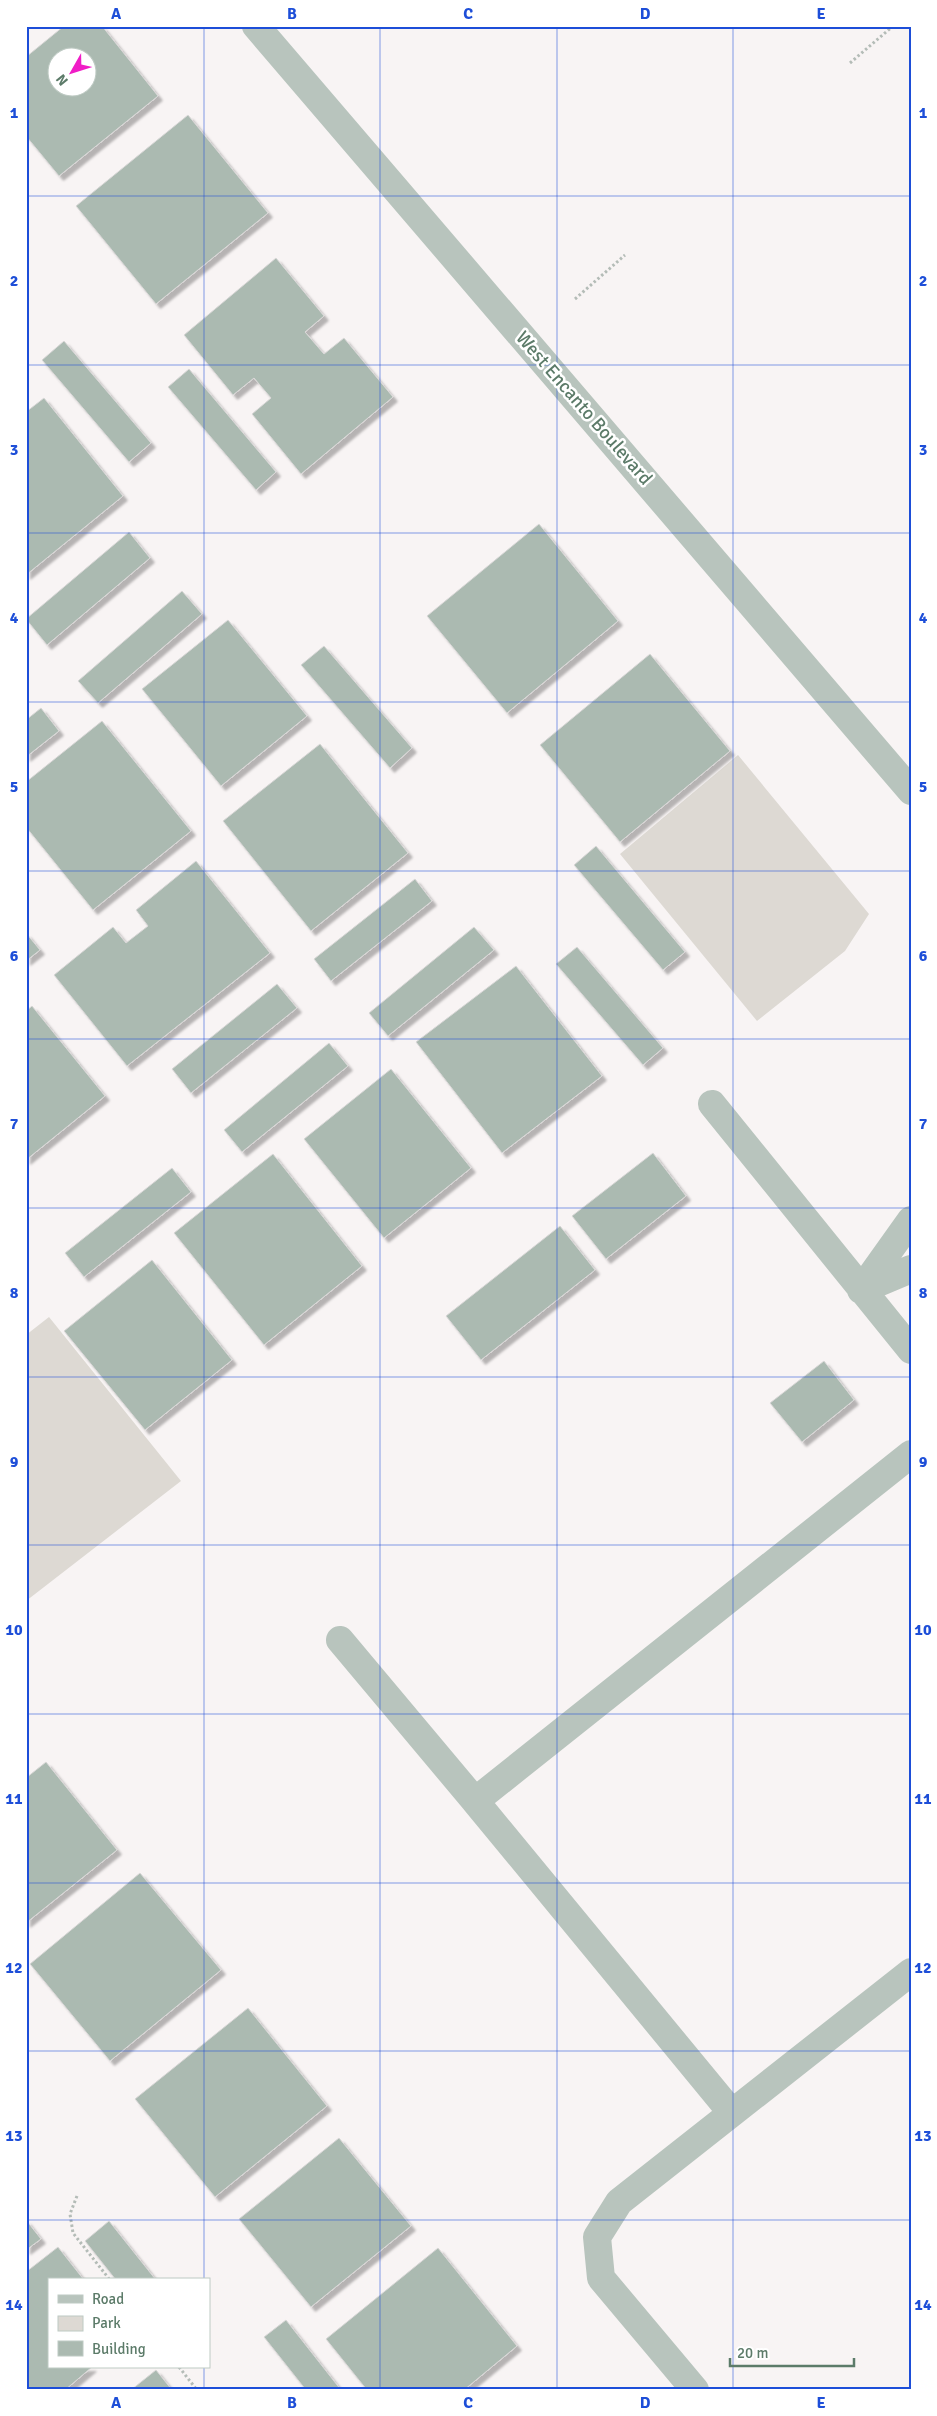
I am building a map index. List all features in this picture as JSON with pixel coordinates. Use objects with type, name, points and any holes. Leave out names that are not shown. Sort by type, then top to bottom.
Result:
[{"type":"street","name":"West Encanto Boulevard","points":[[256,26],[911,791]]},
{"type":"street","points":[[712,1104],[911,1350]]},
{"type":"street","points":[[861,1290],[911,1220]]},
{"type":"street","points":[[861,1290],[911,1269]]},
{"type":"street","points":[[475,1801],[911,1454]]},
{"type":"street","points":[[340,1640],[732,2113]]},
{"type":"street","points":[[695,2390],[601,2278],[597,2237],[619,2202],[911,1972]]},
{"type":"path","points":[[850,63],[893,26]]},
{"type":"path","points":[[575,300],[625,254]]},
{"type":"path","points":[[76,2196],[70,2214],[73,2233],[108,2278]]},
{"type":"path","points":[[180,2368],[197,2390]]},
{"type":"green space","points":[[738,755],[869,914],[845,951],[757,1021],[620,854]]},
{"type":"green space","points":[[49,1317],[181,1481],[26,1601],[26,1335]]},
{"type":"building","points":[[64,26],[102,26],[158,96],[59,176],[26,136],[26,57]]},
{"type":"building","points":[[188,115],[268,213],[156,304],[76,206]]},
{"type":"building","points":[[276,258],[324,316],[305,332],[324,354],[344,338],[393,397],[301,474],[252,414],[271,398],[254,378],[233,395],[184,335]]},
{"type":"building","points":[[64,341],[151,443],[129,462],[42,360]]},
{"type":"building","points":[[189,369],[276,472],[256,490],[168,387]]},
{"type":"building","points":[[44,398],[123,496],[26,575],[26,412]]},
{"type":"building","points":[[539,524],[618,621],[507,713],[427,616]]},
{"type":"building","points":[[129,532],[150,558],[47,645],[26,619]]},
{"type":"building","points":[[182,591],[202,614],[98,703],[78,681]]},
{"type":"building","points":[[228,620],[307,716],[221,786],[142,689]]},
{"type":"building","points":[[324,646],[412,748],[390,768],[301,665]]},
{"type":"building","points":[[650,654],[730,751],[620,842],[540,745]]},
{"type":"building","points":[[41,708],[59,731],[26,757],[26,720]]},
{"type":"building","points":[[102,721],[191,831],[93,910],[26,827],[26,782]]},
{"type":"building","points":[[320,744],[408,853],[311,931],[223,821]]},
{"type":"building","points":[[596,846],[685,952],[663,970],[574,865]]},
{"type":"building","points":[[196,861],[270,953],[127,1066],[54,975],[113,927],[126,943],[148,926],[136,910]]},
{"type":"building","points":[[415,879],[432,901],[331,981],[314,959]]},
{"type":"building","points":[[474,927],[494,950],[388,1036],[369,1013]]},
{"type":"building","points":[[26,933],[40,950],[26,961]]},
{"type":"building","points":[[577,947],[663,1048],[643,1065],[556,964]]},
{"type":"building","points":[[516,966],[602,1076],[502,1153],[416,1042]]},
{"type":"building","points":[[277,984],[297,1008],[191,1093],[172,1069]]},
{"type":"building","points":[[32,1006],[105,1096],[26,1160],[26,1011]]},
{"type":"building","points":[[329,1043],[348,1066],[242,1152],[224,1130]]},
{"type":"building","points":[[391,1069],[471,1168],[384,1238],[304,1139]]},
{"type":"building","points":[[653,1153],[686,1196],[606,1259],[572,1216]]},
{"type":"building","points":[[273,1154],[362,1266],[264,1345],[174,1233]]},
{"type":"building","points":[[172,1168],[191,1192],[84,1277],[65,1253]]},
{"type":"building","points":[[560,1226],[595,1270],[481,1360],[446,1316]]},
{"type":"building","points":[[152,1260],[232,1360],[145,1430],[64,1331]]},
{"type":"building","points":[[824,1361],[854,1400],[802,1442],[770,1403]]},
{"type":"building","points":[[46,1762],[117,1850],[26,1923],[26,1778]]},
{"type":"building","points":[[140,1873],[221,1970],[110,2061],[30,1964]]},
{"type":"building","points":[[248,2008],[327,2106],[215,2197],[135,2099]]},
{"type":"building","points":[[339,2138],[411,2226],[311,2307],[239,2219]]},
{"type":"building","points":[[26,2220],[41,2239],[26,2250]]},
{"type":"building","points":[[109,2221],[154,2278],[114,2278],[85,2241]]},
{"type":"building","points":[[58,2247],[82,2278],[48,2278],[48,2368],[91,2368],[65,2390],[26,2390],[26,2272]]},
{"type":"building","points":[[438,2248],[517,2346],[464,2390],[367,2390],[326,2339]]},
{"type":"building","points":[[286,2320],[341,2390],[306,2390],[264,2337]]},
{"type":"building","points":[[156,2370],[172,2390],[131,2390]]}]
